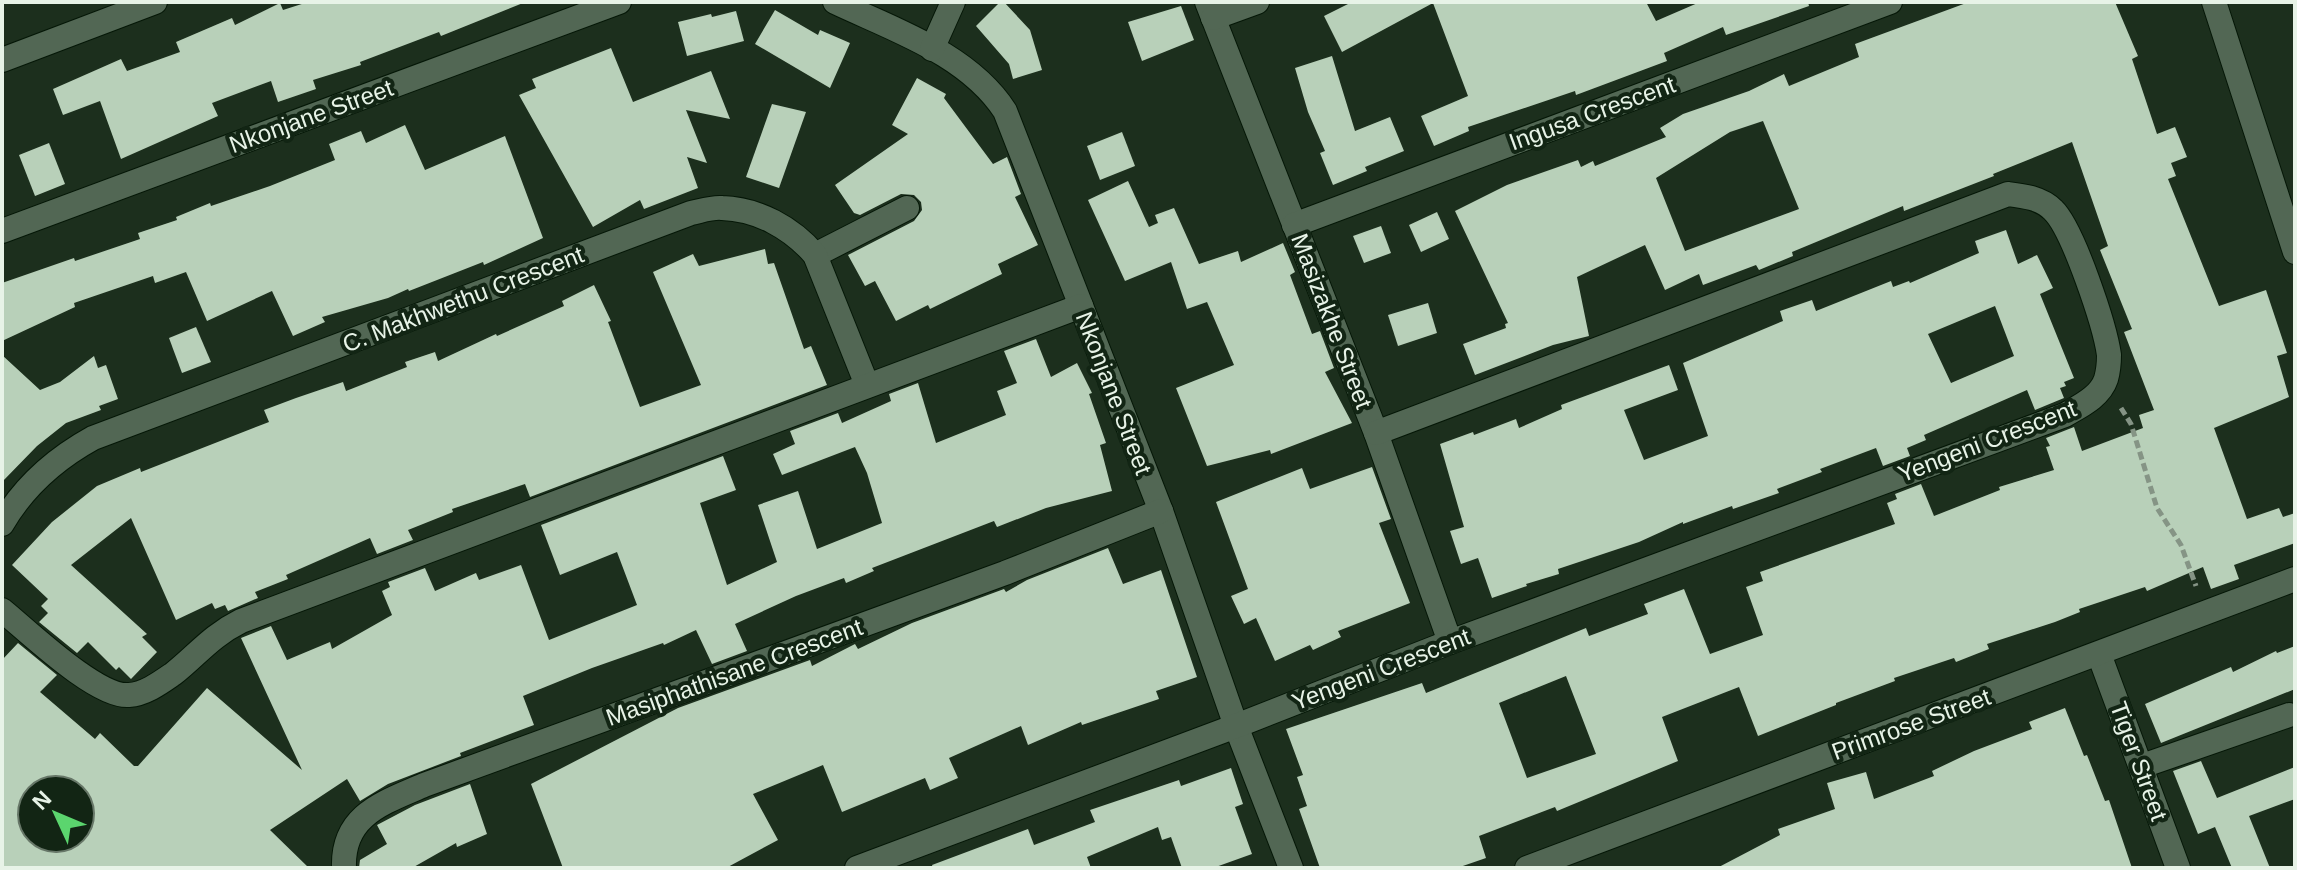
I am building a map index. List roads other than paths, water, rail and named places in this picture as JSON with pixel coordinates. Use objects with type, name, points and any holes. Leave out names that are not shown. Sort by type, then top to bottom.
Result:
[{"type":"street","points":[[2,60],[155,2]]},
{"type":"street","name":"Nkonjane Street","points":[[2,231],[619,2]]},
{"type":"street","name":"Nkonjane Street","points":[[835,2],[932,49],[972,73],[993,92],[1005,111],[1161,511],[1236,726],[1291,868]]},
{"type":"street","points":[[932,49],[953,2]]},
{"type":"street","points":[[1210,10],[1257,2]]},
{"type":"street","name":"Ingusa Crescent","points":[[1294,225],[1890,2]]},
{"type":"street","points":[[2214,2],[2295,252]]},
{"type":"street","name":"Masizakhe Street","points":[[1210,10],[1376,433],[1450,642]]},
{"type":"street","name":"Yengeni Crescent","points":[[1236,726],[1450,642],[2065,415],[2090,401],[2105,382],[2109,358],[2105,336],[2065,224],[2052,208],[2031,197],[2008,194],[1376,433]]},
{"type":"street","name":"C. Makhwethu Crescent","points":[[2,524],[36,480],[62,455],[93,438],[691,213],[721,207],[780,224],[801,238],[815,255],[867,385]]},
{"type":"street","points":[[815,255],[907,208]]},
{"type":"street","points":[[2,610],[86,679],[107,692],[128,696],[150,689],[175,672],[203,645],[241,621],[1081,306]]},
{"type":"street","name":"Masiphathisane Crescent","points":[[344,868],[343,850],[354,826],[373,808],[424,785],[1005,573],[1161,511]]},
{"type":"street","name":"Primrose Street","points":[[1527,868],[2295,579]]},
{"type":"street","name":"Tiger Street","points":[[2099,654],[2178,868]]},
{"type":"street","points":[[2142,766],[2289,715]]},
{"type":"street","points":[[857,868],[1236,726]]}]
